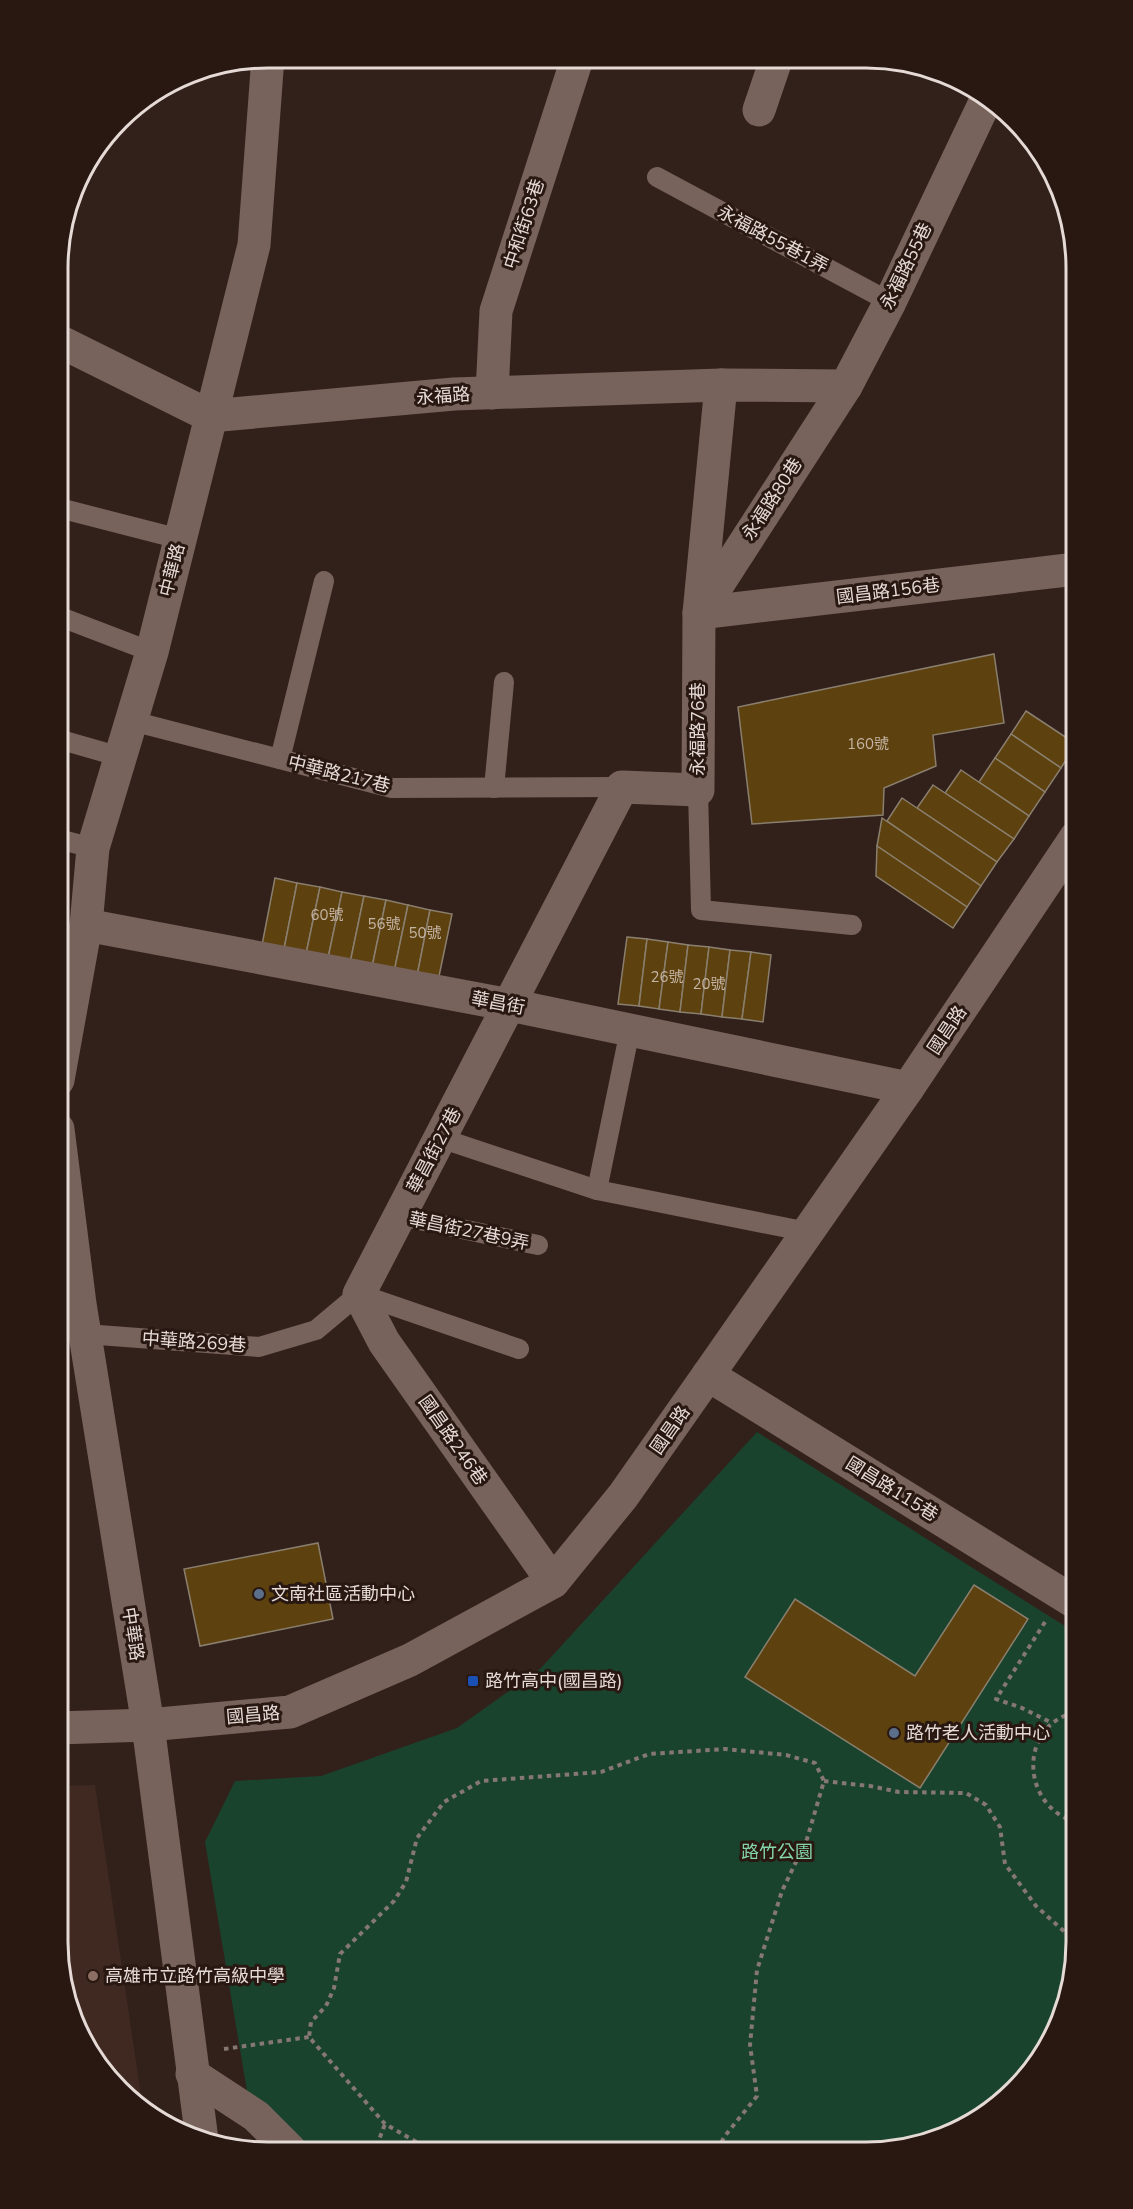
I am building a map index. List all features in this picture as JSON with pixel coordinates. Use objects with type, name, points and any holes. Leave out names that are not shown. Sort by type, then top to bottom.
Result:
[{"type":"street","name":"中華路","points":[[68,987],[86,925],[93,848],[152,652],[254,245],[267,68]]},
{"type":"street","name":"中和街63巷","points":[[492,393],[496,311],[574,68]]},
{"type":"street","points":[[759,110],[773,68]]},
{"type":"street","name":"永福路55巷","points":[[846,386],[890,302],[983,106]]},
{"type":"street","points":[[68,345],[210,416]]},
{"type":"street","name":"永福路","points":[[210,416],[454,394],[720,385],[846,386]]},
{"type":"street","name":"永福路76巷","points":[[622,787],[698,790],[699,613],[720,385]]},
{"type":"street","name":"永福路80巷","points":[[699,613],[846,386]]},
{"type":"street","name":"國昌路156巷","points":[[699,613],[1066,570]]},
{"type":"street","points":[[510,1005],[622,787]]},
{"type":"street","name":"國昌路","points":[[68,1728],[148,1725],[290,1712],[410,1660],[553,1582],[623,1496],[1066,863]]},
{"type":"street","name":"華昌街","points":[[86,925],[510,1005],[908,1088]]},
{"type":"street","name":"華昌街27巷","points":[[359,1294],[510,1005]]},
{"type":"street","name":"中華路","points":[[68,1244],[74,1313],[148,1725],[200,2130]]},
{"type":"street","name":"國昌路246巷","points":[[359,1294],[384,1342],[553,1582]]},
{"type":"street","name":"國昌路115巷","points":[[708,1375],[1065,1597]]},
{"type":"street","points":[[191,2064],[256,2116],[282,2142]]},
{"type":"lane","name":"永福路55巷1弄","points":[[657,177],[890,302]]},
{"type":"lane","points":[[68,510],[180,539]]},
{"type":"lane","points":[[280,759],[324,581]]},
{"type":"lane","points":[[68,620],[152,652]]},
{"type":"lane","points":[[494,788],[504,682]]},
{"type":"lane","name":"中華路217巷","points":[[132,721],[392,788],[622,787]]},
{"type":"lane","points":[[68,742],[121,757]]},
{"type":"lane","points":[[698,790],[701,910],[852,925]]},
{"type":"lane","points":[[68,842],[93,848]]},
{"type":"lane","points":[[597,1190],[630,1030]]},
{"type":"lane","points":[[440,1138],[597,1190],[808,1232]]},
{"type":"lane","name":"華昌街27巷9弄","points":[[399,1216],[538,1245]]},
{"type":"lane","points":[[359,1294],[519,1349]]},
{"type":"lane","name":"中華路269巷","points":[[74,1313],[259,1347],[316,1330],[359,1294]]},
{"type":"path","points":[[1052,1723],[1022,1708],[996,1699],[1065,1604]]},
{"type":"path","points":[[1065,1716],[1052,1723],[1040,1738],[1033,1755],[1032,1774],[1037,1792],[1048,1808],[1065,1818]]},
{"type":"path","points":[[416,2142],[385,2124],[309,2037],[311,2022],[326,2006],[334,1988],[340,1954],[394,1901],[406,1882],[417,1838],[444,1802],[481,1781],[601,1772],[649,1754],[725,1749],[786,1755],[815,1763],[824,1781],[807,1839],[782,1891],[757,1970],[750,2045],[757,2096],[722,2142]]},
{"type":"path","points":[[824,1781],[899,1792],[966,1793],[986,1805],[1000,1827],[1005,1863],[1036,1906],[1065,1932]]},
{"type":"path","points":[[191,2064],[309,2037]]},
{"type":"path","points":[[378,2142],[385,2124]]},
{"type":"shaded area","name":"高雄市立路竹高級中學","points":[[95,1785],[141,2096],[126,2083],[94,2042],[78,2006],[71,1981],[68,1942],[68,1786]]},
{"type":"green space","name":"路竹公園","points":[[757,1432],[1065,1626],[1065,1955],[1062,1981],[1055,2006],[1039,2042],[1007,2083],[977,2108],[954,2121],[905,2138],[879,2141],[295,2142],[247,2091],[205,1842],[235,1781],[321,1776],[457,1728],[541,1668]]},
{"type":"building","points":[[994,654],[1004,723],[933,735],[936,766],[884,788],[883,815],[752,824],[738,707]]},
{"type":"building","points":[[1026,711],[1066,737],[1066,760],[1061,768],[1011,734]]},
{"type":"building","points":[[1011,734],[1061,768],[1045,792],[995,758]]},
{"type":"building","points":[[995,758],[1045,792],[1029,816],[979,782]]},
{"type":"building","points":[[961,770],[1029,816],[1014,839],[945,793]]},
{"type":"building","points":[[933,785],[1014,839],[997,862],[917,808]]},
{"type":"building","points":[[902,798],[997,862],[981,886],[887,821]]},
{"type":"building","points":[[882,818],[981,886],[967,907],[877,846]]},
{"type":"building","points":[[877,846],[967,907],[953,928],[876,876]]},
{"type":"building","points":[[275,878],[297,883],[284,949],[262,945]]},
{"type":"building","points":[[297,883],[320,887],[306,954],[284,949]]},
{"type":"building","points":[[320,887],[342,892],[328,958],[306,954]]},
{"type":"building","points":[[342,892],[364,896],[350,963],[328,958]]},
{"type":"building","points":[[364,896],[386,900],[372,967],[350,963]]},
{"type":"building","points":[[386,900],[408,905],[394,972],[372,967]]},
{"type":"building","points":[[408,905],[430,910],[417,976],[394,972]]},
{"type":"building","points":[[430,910],[452,914],[438,981],[417,976]]},
{"type":"building","points":[[627,937],[647,939],[639,1006],[618,1004]]},
{"type":"building","points":[[647,939],[668,942],[659,1009],[639,1006]]},
{"type":"building","points":[[668,942],[688,945],[680,1012],[659,1009]]},
{"type":"building","points":[[688,945],[709,947],[701,1014],[680,1012]]},
{"type":"building","points":[[709,947],[730,950],[722,1017],[701,1014]]},
{"type":"building","points":[[730,950],[751,952],[742,1019],[722,1017]]},
{"type":"building","points":[[751,952],[771,955],[763,1022],[742,1019]]},
{"type":"building","name":"文南社區活動中心","points":[[318,1543],[333,1619],[200,1646],[184,1569]]},
{"type":"building","name":"路竹老人活動中心","points":[[974,1585],[1028,1619],[920,1788],[745,1677],[795,1599],[915,1676]]},
{"type":"place","name":"文南社區活動中心","points":[[259,1594]]},
{"type":"place","name":"路竹高中(國昌路)","points":[[473,1681]]},
{"type":"place","name":"路竹老人活動中心","points":[[894,1733]]},
{"type":"place","name":"高雄市立路竹高級中學","points":[[93,1976]]}]
